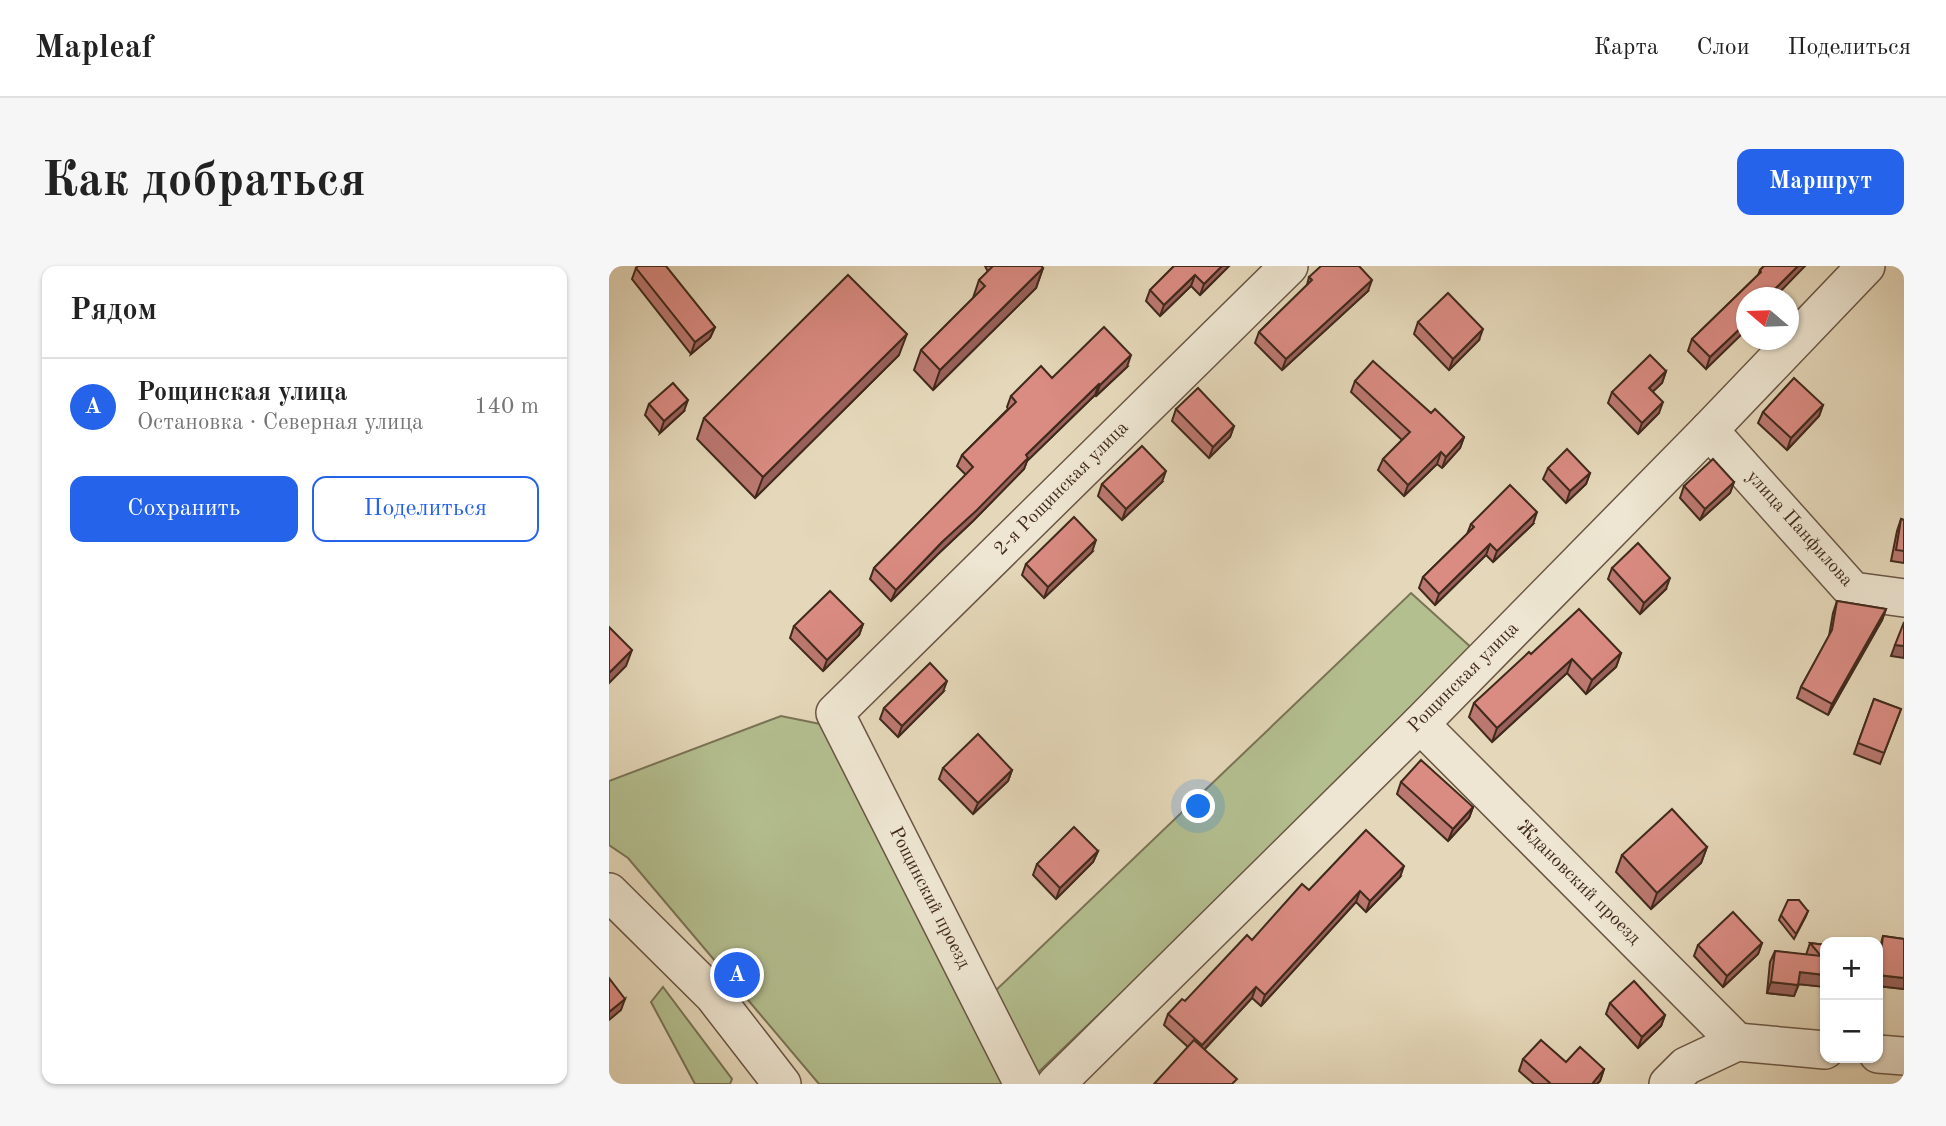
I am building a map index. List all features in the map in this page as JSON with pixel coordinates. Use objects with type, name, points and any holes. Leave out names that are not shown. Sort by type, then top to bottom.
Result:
[{"type":"street","name":"2-я Рощинская улица","points":[[835,713],[1289,266]]},
{"type":"street","name":"Рощинская улица","points":[[1056,1084],[1420,724],[1866,266]]},
{"type":"street","name":"улица Панфилова","points":[[1709,429],[1853,591],[1904,598]]},
{"type":"street","name":"Рощинский проезд","points":[[835,713],[1023,1084]]},
{"type":"street","name":"Ждановский проезд","points":[[1420,724],[1737,1042]]},
{"type":"street","points":[[609,892],[713,995],[782,1084]]},
{"type":"street","points":[[1668,1084],[1686,1066],[1737,1042],[1820,1050]]},
{"type":"street","points":[[1883,1054],[1904,1056]]},
{"type":"green space","points":[[1411,593],[1495,669],[1475,655],[1026,1084],[819,1084],[628,858],[609,845],[609,781],[781,716],[820,724],[971,1010],[992,994]]},
{"type":"green space","points":[[663,987],[732,1079],[730,1084],[695,1084],[651,1002]]},
{"type":"building","points":[[666,266],[715,327],[695,342],[636,268]]},
{"type":"building","points":[[993,266],[1043,268],[940,370],[921,350],[985,286],[979,280]]},
{"type":"building","points":[[1174,266],[1222,266],[1204,284],[1195,275],[1164,305],[1150,290]]},
{"type":"building","points":[[1321,266],[1359,266],[1372,280],[1286,359],[1259,332],[1312,280],[1309,277]]},
{"type":"building","points":[[1764,266],[1798,266],[1777,287],[1746,287]]},
{"type":"building","points":[[848,275],[907,334],[763,477],[704,418]]},
{"type":"building","points":[[1448,293],[1483,329],[1453,359],[1418,322]]},
{"type":"building","points":[[1736,296],[1736,332],[1710,357],[1692,339]]},
{"type":"building","points":[[1104,327],[1131,355],[1026,455],[1028,458],[896,590],[874,568],[973,467],[962,455],[1016,402],[1011,396],[1041,366],[1052,378]]},
{"type":"building","points":[[1650,355],[1666,371],[1649,388],[1663,402],[1642,423],[1612,392]]},
{"type":"building","points":[[1373,361],[1431,413],[1435,409],[1464,437],[1446,457],[1441,452],[1408,485],[1383,459],[1410,432],[1355,381]]},
{"type":"building","points":[[1794,378],[1823,405],[1791,438],[1763,412]]},
{"type":"building","points":[[673,383],[688,400],[664,421],[649,404]]},
{"type":"building","points":[[1198,388],[1234,426],[1213,447],[1176,409]]},
{"type":"building","points":[[1142,446],[1166,471],[1126,509],[1102,484]]},
{"type":"building","points":[[1567,449],[1590,473],[1570,491],[1548,468]]},
{"type":"building","points":[[1713,459],[1734,482],[1705,509],[1684,486]]},
{"type":"building","points":[[1510,485],[1537,512],[1497,551],[1490,544],[1439,594],[1423,577],[1474,527],[1471,524]]},
{"type":"building","points":[[1074,517],[1096,540],[1048,587],[1026,564]]},
{"type":"building","points":[[1901,519],[1904,520],[1904,551],[1896,550]]},
{"type":"building","points":[[1638,543],[1670,578],[1644,603],[1612,568]]},
{"type":"building","points":[[830,591],[863,624],[827,660],[794,626]]},
{"type":"building","points":[[1837,601],[1886,609],[1832,704],[1801,687],[1832,630]]},
{"type":"building","points":[[1579,609],[1621,653],[1592,680],[1572,659],[1497,728],[1474,703]]},
{"type":"building","points":[[1904,622],[1904,646],[1895,645]]},
{"type":"building","points":[[609,627],[632,650],[609,673]]},
{"type":"building","points":[[930,663],[947,681],[902,726],[884,708]]},
{"type":"building","points":[[1874,699],[1901,709],[1884,753],[1858,743]]},
{"type":"building","points":[[978,734],[1012,770],[978,803],[943,768]]},
{"type":"building","points":[[1421,760],[1473,807],[1453,829],[1401,782]]},
{"type":"building","points":[[1672,809],[1707,847],[1657,893],[1622,855]]},
{"type":"building","points":[[1074,827],[1098,851],[1060,888],[1037,864]]},
{"type":"building","points":[[1366,830],[1404,866],[1370,901],[1360,891],[1265,995],[1256,987],[1202,1045],[1168,1014],[1182,999],[1185,1001],[1247,935],[1252,940],[1302,884],[1309,890]]},
{"type":"building","points":[[1788,900],[1799,900],[1808,911],[1796,934],[1781,915]]},
{"type":"building","points":[[1733,912],[1762,943],[1727,976],[1698,945]]},
{"type":"building","points":[[1883,937],[1904,939],[1904,978],[1883,976]]},
{"type":"building","points":[[1810,943],[1820,944],[1820,955]]},
{"type":"building","points":[[1775,951],[1820,956],[1820,974],[1800,972],[1798,985],[1771,982]]},
{"type":"building","points":[[609,978],[625,999],[609,1012]]},
{"type":"building","points":[[1634,981],[1665,1015],[1642,1037],[1610,1003]]},
{"type":"building","points":[[1194,1040],[1237,1079],[1232,1084],[1154,1084]]},
{"type":"building","points":[[1541,1040],[1566,1062],[1580,1047],[1604,1069],[1592,1084],[1551,1084],[1523,1059]]},
{"type":"place","name":"Рощинская улица","points":[[737,975]]}]
